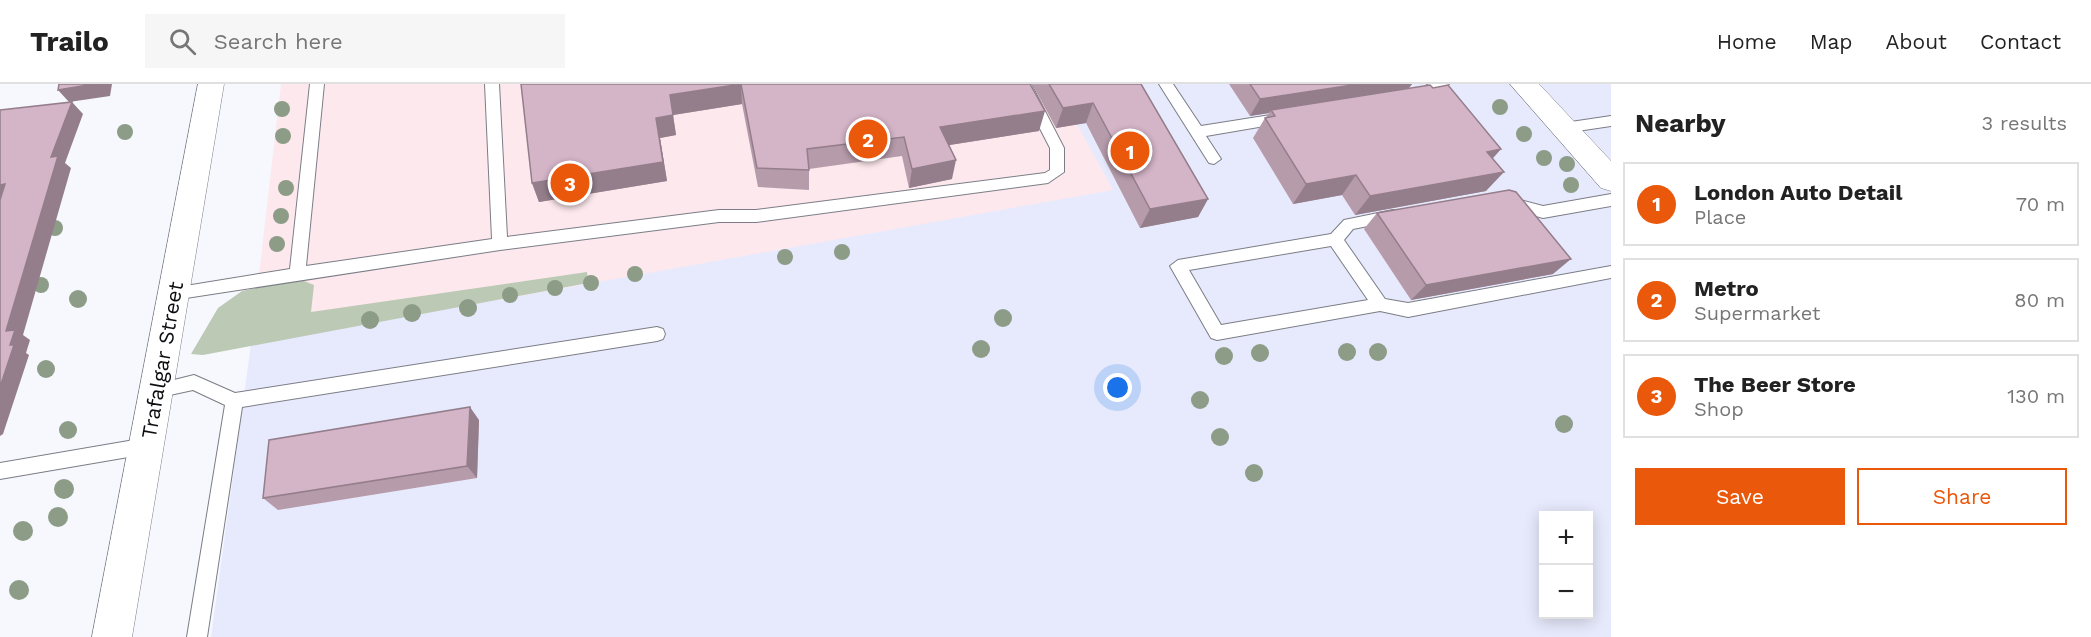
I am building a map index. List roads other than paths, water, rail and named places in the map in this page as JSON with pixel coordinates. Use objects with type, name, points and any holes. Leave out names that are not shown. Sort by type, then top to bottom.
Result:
[{"type":"main road","name":"Trafalgar Street","points":[[112,637],[211,84]]},
{"type":"main road","points":[[1523,84],[1611,180]]},
{"type":"lane","points":[[297,274],[317,84]]},
{"type":"lane","points":[[492,84],[500,244]]},
{"type":"lane","points":[[173,294],[500,244],[719,216],[756,216],[1048,178],[1057,172],[1058,148],[1024,84]]},
{"type":"lane","points":[[1166,84],[1214,159]]},
{"type":"lane","points":[[1402,100],[1425,96],[1438,87]]},
{"type":"lane","points":[[1197,132],[1299,116]]},
{"type":"lane","points":[[1564,128],[1611,121]]},
{"type":"lane","points":[[1493,198],[1543,212],[1611,200]]},
{"type":"lane","points":[[1404,214],[1349,224],[1335,239],[1178,266],[1217,333],[1380,304],[1408,310],[1611,272]]},
{"type":"lane","points":[[1335,239],[1380,304]]},
{"type":"lane","points":[[156,391],[194,382],[234,401],[657,334]]},
{"type":"lane","points":[[197,637],[234,401]]},
{"type":"lane","points":[[0,471],[146,446]]},
{"type":"place","name":"Metro","points":[[868,139]]},
{"type":"place","name":"London Auto Detail","points":[[1130,151]]},
{"type":"place","name":"The Beer Store","points":[[570,183]]}]
